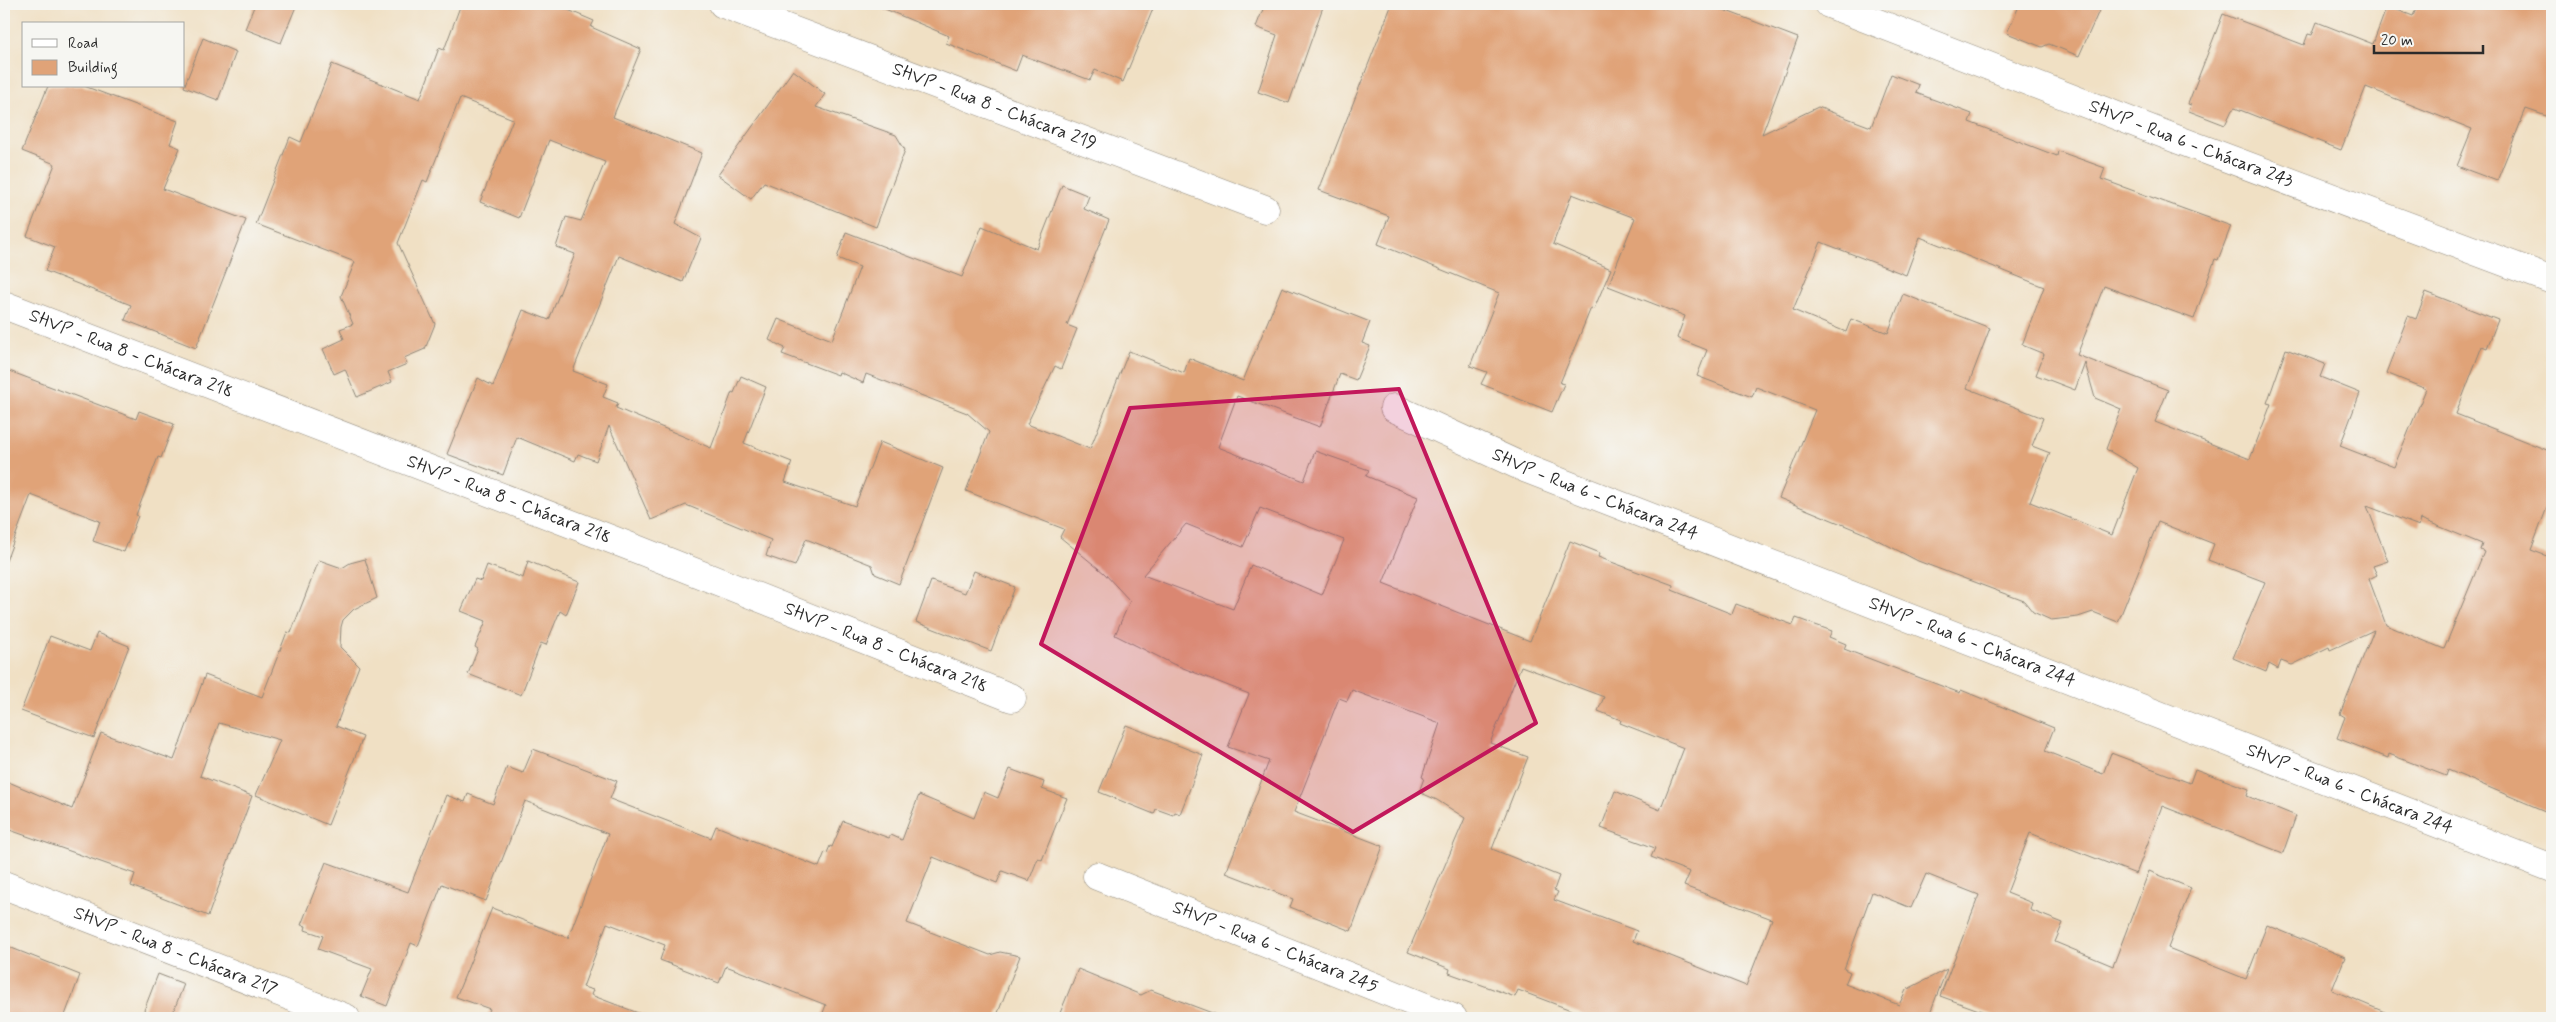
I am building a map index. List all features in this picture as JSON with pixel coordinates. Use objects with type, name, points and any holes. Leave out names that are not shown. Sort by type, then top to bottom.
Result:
[{"type":"street","name":"SHVP - Rua 8 - Chácara 219","points":[[723,4],[1265,209]]},
{"type":"street","name":"SHVP - Rua 6 - Chácara 243","points":[[1829,4],[2179,140],[2552,280]]},
{"type":"street","name":"SHVP - Rua 8 - Chácara 218","points":[[4,305],[630,546],[1012,698]]},
{"type":"street","name":"SHVP - Rua 6 - Chácara 244","points":[[1394,408],[1526,469],[2552,868]]},
{"type":"street","name":"SHVP - Rua 6 - Chácara 245","points":[[1097,876],[1454,1018]]},
{"type":"street","name":"SHVP - Rua 8 - Chácara 217","points":[[4,885],[346,1018]]},
{"type":"highlighted area","points":[[1399,389],[1536,723],[1353,832],[1041,644],[1130,408]]},
{"type":"building","points":[[255,4],[297,4],[281,43],[245,29]]},
{"type":"building","points":[[461,4],[554,4],[594,21],[591,27],[641,49],[613,117],[702,153],[675,224],[701,238],[683,282],[619,256],[573,371],[608,384],[603,397],[618,403],[616,408],[711,448],[732,392],[734,393],[741,376],[766,387],[744,443],[792,462],[785,482],[855,506],[880,442],[943,468],[899,584],[875,574],[872,565],[806,539],[795,566],[766,556],[771,540],[686,505],[651,520],[609,426],[596,461],[578,454],[575,461],[517,437],[503,475],[447,454],[478,378],[493,386],[523,310],[549,320],[575,254],[556,247],[566,217],[581,221],[605,162],[549,140],[519,218],[480,202],[513,119],[460,98],[427,182],[423,180],[398,243],[435,324],[425,349],[404,358],[407,364],[388,372],[392,382],[357,397],[345,369],[334,374],[323,349],[344,339],[340,329],[353,324],[341,296],[355,262],[256,224],[290,137],[301,142],[332,64],[420,99],[439,48],[444,50]]},
{"type":"building","points":[[873,4],[1155,4],[1123,82],[1095,70],[1090,80],[1022,55],[1016,71],[946,43],[949,36]]},
{"type":"building","points":[[1265,4],[1324,4],[1289,103],[1258,92],[1277,35],[1256,27]]},
{"type":"building","points":[[1392,4],[1708,4],[1798,38],[1762,134],[1818,107],[1871,127],[1891,74],[1919,85],[1916,93],[1972,114],[1969,122],[2057,156],[2058,151],[2105,168],[2101,179],[2231,226],[2218,260],[2215,259],[2194,319],[2104,286],[2077,355],[2168,390],[2155,422],[2250,459],[2271,404],[2267,403],[2286,349],[2325,364],[2320,377],[2360,393],[2340,446],[2394,467],[2426,389],[2386,373],[2408,316],[2416,319],[2426,292],[2498,320],[2487,348],[2482,346],[2456,414],[2552,452],[2552,494],[2531,550],[2552,558],[2552,814],[2448,770],[2446,776],[2389,754],[2388,758],[2337,738],[2345,717],[2340,714],[2374,630],[2330,650],[2329,647],[2292,665],[2281,661],[2278,669],[2269,664],[2266,672],[2233,658],[2265,582],[2208,560],[2214,544],[2158,522],[2118,622],[2093,612],[2078,617],[2051,620],[2033,612],[2024,601],[1918,561],[1868,535],[1779,498],[1815,410],[1756,387],[1752,397],[1697,376],[1707,350],[1677,338],[1685,316],[1608,286],[1635,218],[1572,194],[1553,244],[1611,269],[1594,309],[1591,308],[1560,383],[1564,384],[1552,412],[1481,384],[1487,372],[1470,366],[1499,293],[1378,244],[1389,216],[1319,190]],"holes":[[[1920,237],[2044,287],[2022,345],[2044,354],[2036,375],[2075,390],[2085,363],[2095,398],[2121,409],[2106,449],[2138,468],[2112,535],[2030,502],[2050,453],[2032,446],[2043,418],[1967,388],[1990,328],[1903,294],[1888,333],[1851,319],[1846,332],[1793,310],[1821,242],[1906,275]],[[2367,506],[2419,526],[2421,519],[2482,544],[2480,550],[2484,552],[2444,649],[2386,625],[2369,579],[2377,575],[2373,566],[2388,561]]]},
{"type":"building","points":[[2020,4],[2102,4],[2079,56],[2049,44],[2042,47],[2007,33]]},
{"type":"building","points":[[2418,4],[2552,4],[2552,118],[2526,109],[2497,181],[2457,166],[2472,129],[2366,87],[2341,150],[2235,108],[2232,110],[2225,125],[2189,111],[2191,105],[2188,104],[2223,14],[2304,45],[2308,34],[2312,35],[2317,22],[2373,44],[2387,6],[2413,16]]},
{"type":"building","points":[[203,38],[236,52],[218,100],[185,87]]},
{"type":"building","points":[[793,70],[825,94],[816,107],[896,135],[905,150],[876,227],[764,182],[751,199],[718,175]]},
{"type":"building","points":[[47,88],[89,88],[178,121],[170,144],[180,148],[163,189],[246,220],[196,348],[125,320],[131,305],[45,271],[55,247],[27,236],[55,164],[22,151]]},
{"type":"building","points":[[1062,185],[1089,196],[1084,209],[1109,220],[1067,325],[1077,329],[1061,369],[1055,366],[1027,424],[1090,449],[1129,351],[1184,373],[1189,358],[1243,381],[1282,287],[1370,322],[1362,343],[1370,346],[1356,380],[1340,374],[1320,427],[1237,396],[1218,447],[1304,481],[1315,451],[1369,470],[1366,476],[1418,497],[1383,583],[1530,641],[1570,541],[1600,553],[1598,557],[1673,585],[1672,590],[1732,614],[1736,604],[1793,625],[1796,618],[1832,631],[1829,637],[1846,644],[1844,649],[1960,693],[1961,690],[2054,728],[2045,751],[2103,774],[2111,753],[2190,783],[2195,769],[2249,789],[2247,796],[2296,816],[2283,853],[2162,806],[2136,874],[2030,833],[2007,893],[2032,903],[2030,910],[2063,923],[2055,942],[2113,966],[2149,871],[2191,888],[2168,948],[2246,979],[2267,925],[2345,957],[2332,990],[2399,1018],[2001,1018],[1940,996],[1979,895],[1926,874],[1911,908],[1872,892],[1844,969],[1850,972],[1845,984],[1899,1005],[1906,990],[1947,969],[1928,1018],[1592,1018],[1518,990],[1515,997],[1449,973],[1450,969],[1408,952],[1465,818],[1437,800],[1419,792],[1440,723],[1352,690],[1347,701],[1339,698],[1294,812],[1383,846],[1351,931],[1290,907],[1293,899],[1226,873],[1269,761],[1228,747],[1249,694],[1173,664],[1115,635],[1130,601],[1104,573],[1060,537],[1064,529],[966,491],[989,432],[967,413],[866,374],[863,383],[839,372],[838,375],[782,354],[785,348],[769,340],[778,319],[832,340],[860,267],[837,258],[846,232],[962,277],[982,226],[1037,249]],"holes":[[[1260,508],[1344,540],[1322,595],[1251,565],[1233,609],[1143,575],[1186,524],[1243,547]],[[1521,666],[1604,697],[1598,711],[1621,720],[1620,723],[1684,748],[1660,810],[1615,791],[1601,828],[1655,848],[1651,857],[1690,872],[1684,886],[1772,919],[1746,986],[1633,941],[1637,931],[1554,900],[1558,892],[1554,890],[1559,876],[1492,849],[1528,757],[1490,743]]]},
{"type":"building","points":[[4,369],[136,419],[139,411],[174,424],[161,458],[158,457],[124,552],[93,541],[100,521],[31,495],[6,561],[4,561]]},
{"type":"building","points":[[365,559],[377,598],[354,609],[343,620],[340,647],[359,666],[336,726],[363,737],[328,825],[256,795],[280,740],[219,723],[200,776],[252,796],[208,916],[131,886],[135,874],[4,828],[4,780],[72,809],[101,733],[174,760],[205,675],[262,697],[287,632],[291,633],[319,560],[342,568],[350,563]]},
{"type":"building","points":[[528,561],[579,582],[566,615],[560,611],[546,645],[541,643],[521,695],[468,674],[478,649],[475,647],[486,621],[461,611],[475,579],[481,581],[487,565],[523,578]]},
{"type":"building","points":[[974,571],[1015,587],[991,651],[916,622],[931,581],[965,593]]},
{"type":"building","points":[[97,633],[129,646],[94,738],[21,711],[50,636],[90,651]]},
{"type":"building","points":[[1126,725],[1203,755],[1180,814],[1175,812],[1173,815],[1156,809],[1154,814],[1099,792]]},
{"type":"building","points":[[533,749],[617,781],[610,799],[711,838],[716,826],[819,867],[825,852],[827,853],[830,846],[832,847],[843,821],[889,838],[891,835],[902,840],[919,795],[974,818],[984,792],[998,798],[1010,769],[1044,782],[1042,789],[1067,798],[1042,860],[1038,858],[1029,881],[1002,871],[997,883],[933,857],[907,923],[990,955],[1000,952],[1020,956],[996,1018],[821,1018],[826,1005],[726,966],[719,983],[660,960],[665,945],[607,923],[583,987],[593,990],[591,995],[646,1016],[646,1018],[486,1018],[490,1009],[456,997],[492,908],[568,938],[608,834],[525,801],[486,901],[442,884],[418,946],[411,943],[387,1006],[361,996],[372,969],[318,949],[323,936],[305,930],[306,926],[301,925],[326,862],[408,892],[446,795],[465,802],[468,794],[493,804],[507,767],[523,773]]},
{"type":"building","points":[[4,945],[80,975],[64,1018],[4,1018]]},
{"type":"building","points":[[1078,969],[1141,995],[1151,990],[1220,1016],[1219,1018],[1058,1018]]},
{"type":"building","points":[[158,974],[184,984],[171,1018],[141,1018]]}]
